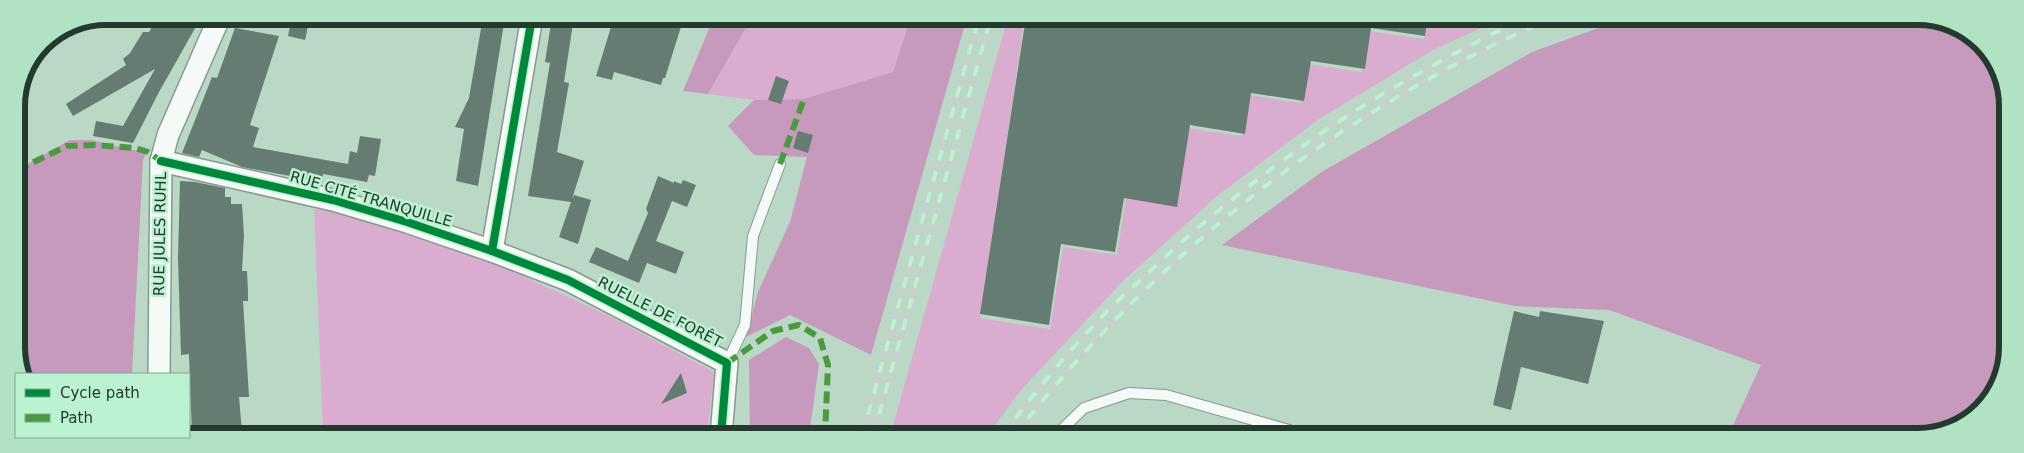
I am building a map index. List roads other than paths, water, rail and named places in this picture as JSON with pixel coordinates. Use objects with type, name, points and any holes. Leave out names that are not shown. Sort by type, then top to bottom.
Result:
[{"type":"street","name":"RUE JULES RUHL","points":[[159,373],[161,160],[168,134],[216,25]]},
{"type":"street","points":[[492,251],[531,25]]},
{"type":"street","name":"RUE CITÉ TRANQUILLE","points":[[161,160],[333,200],[407,222],[492,251],[568,280]]},
{"type":"street","name":"RUELLE DE FORÊT","points":[[568,280],[727,363],[722,428]]},
{"type":"lane","points":[[727,363],[745,325],[752,236],[780,164]]},
{"type":"lane","points":[[1063,428],[1084,408],[1129,393],[1166,395],[1282,428]]},
{"type":"railway","points":[[864,428],[977,25]]},
{"type":"railway","points":[[875,428],[989,25]]},
{"type":"railway","points":[[1008,428],[1061,362],[1110,308],[1212,216],[1282,161],[1355,111],[1432,66],[1512,25]]},
{"type":"railway","points":[[1021,428],[1070,369],[1129,306],[1191,247],[1257,193],[1326,143],[1398,97],[1473,55],[1537,25]]}]
